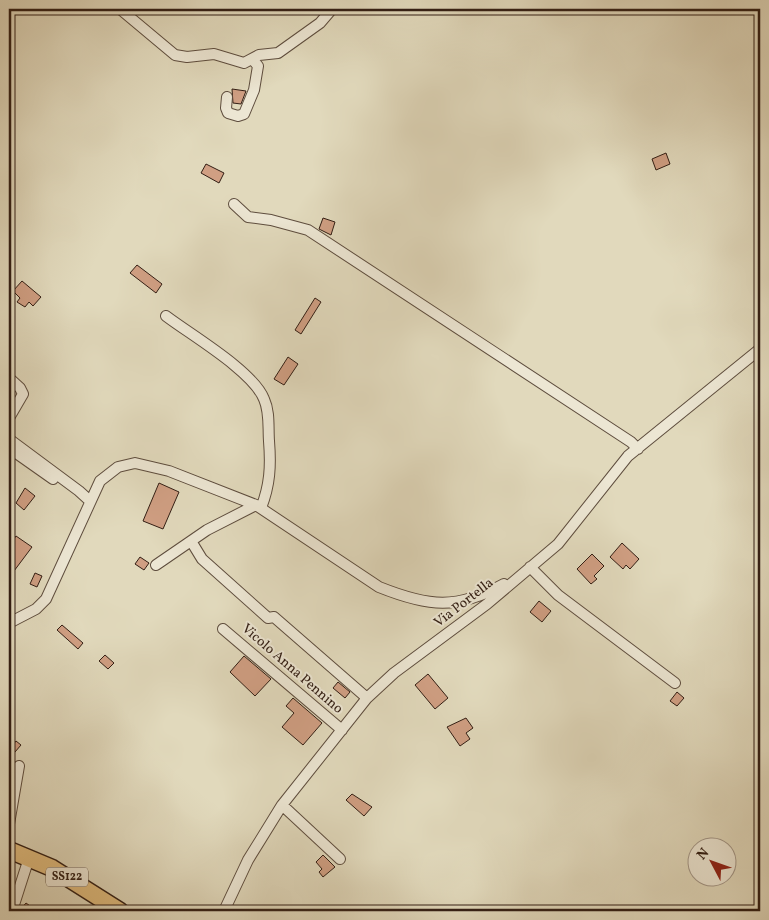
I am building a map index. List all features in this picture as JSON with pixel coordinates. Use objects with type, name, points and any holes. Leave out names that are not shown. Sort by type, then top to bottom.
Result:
[{"type":"main road","name":"SS122","points":[[9,850],[52,868],[120,911]]},
{"type":"street","points":[[120,9],[176,55],[187,57],[206,54],[238,62],[253,60],[259,55],[278,53],[320,24],[332,9]]},
{"type":"street","points":[[227,97],[226,108],[228,113],[238,116],[244,114],[254,90],[258,66],[253,60]]},
{"type":"street","points":[[234,204],[248,217],[271,220],[308,230],[631,442],[638,449]]},
{"type":"street","points":[[156,565],[190,541],[258,507],[268,490],[271,464],[264,399],[255,385],[236,367],[166,316]]},
{"type":"street","name":"Via Portella","points":[[224,911],[248,860],[282,805],[367,698],[394,674],[466,619],[558,544],[576,525],[628,456],[760,349]]},
{"type":"street","points":[[9,378],[20,388],[23,394],[9,418]]},
{"type":"street","points":[[9,438],[87,499]]},
{"type":"street","points":[[9,448],[75,496],[87,499]]},
{"type":"street","points":[[9,623],[36,609],[46,599],[87,499],[105,476],[118,467],[135,463],[168,471],[258,507],[379,587],[420,600],[458,603],[478,597],[526,570],[675,683]]},
{"type":"street","points":[[190,541],[202,559],[261,612],[268,618],[274,617],[367,698]]},
{"type":"street","points":[[458,603],[466,619]]},
{"type":"street","name":"Vicolo Anna Pennino","points":[[224,629],[342,730]]},
{"type":"street","points":[[9,824],[19,766]]},
{"type":"street","points":[[282,805],[340,859]]},
{"type":"street","points":[[12,911],[29,858]]},
{"type":"building","points":[[232,89],[246,91],[241,104],[233,103]]},
{"type":"building","points":[[666,153],[670,164],[656,170],[652,159]]},
{"type":"building","points":[[206,164],[224,173],[219,183],[201,173]]},
{"type":"building","points":[[323,218],[335,222],[331,235],[319,229]]},
{"type":"building","points":[[137,265],[162,284],[156,293],[130,273]]},
{"type":"building","points":[[22,281],[41,297],[33,306],[29,302],[25,307],[17,302],[20,298],[13,291]]},
{"type":"building","points":[[315,298],[321,302],[301,334],[295,330]]},
{"type":"building","points":[[288,357],[298,364],[284,385],[274,379]]},
{"type":"building","points":[[159,483],[179,492],[163,529],[143,521]]},
{"type":"building","points":[[25,488],[35,496],[24,510],[16,503]]},
{"type":"building","points":[[16,536],[32,547],[14,571],[9,567],[9,546]]},
{"type":"building","points":[[622,543],[639,559],[630,569],[626,565],[623,569],[610,557]]},
{"type":"building","points":[[592,554],[604,566],[594,576],[597,579],[591,584],[577,569]]},
{"type":"building","points":[[140,557],[149,563],[144,570],[135,564]]},
{"type":"building","points":[[35,573],[42,576],[37,587],[30,584]]},
{"type":"building","points":[[539,601],[551,611],[542,622],[530,612]]},
{"type":"building","points":[[62,625],[83,643],[78,649],[57,630]]},
{"type":"building","points":[[105,655],[114,663],[108,669],[99,661]]},
{"type":"building","points":[[244,656],[271,679],[255,696],[230,672]]},
{"type":"building","points":[[428,674],[448,698],[435,709],[415,685]]},
{"type":"building","points":[[338,682],[350,692],[345,698],[333,688]]},
{"type":"building","points":[[677,692],[684,698],[677,706],[670,701]]},
{"type":"building","points":[[293,698],[322,723],[303,745],[282,727],[294,713],[286,706]]},
{"type":"building","points":[[466,718],[473,728],[466,733],[470,739],[460,746],[447,727]]},
{"type":"building","points":[[16,741],[21,745],[9,759],[9,750]]},
{"type":"building","points":[[352,794],[372,807],[364,816],[346,800]]},
{"type":"building","points":[[323,855],[335,867],[323,877],[319,872],[322,869],[316,862]]},
{"type":"building","points":[[26,903],[37,911],[19,911]]}]
